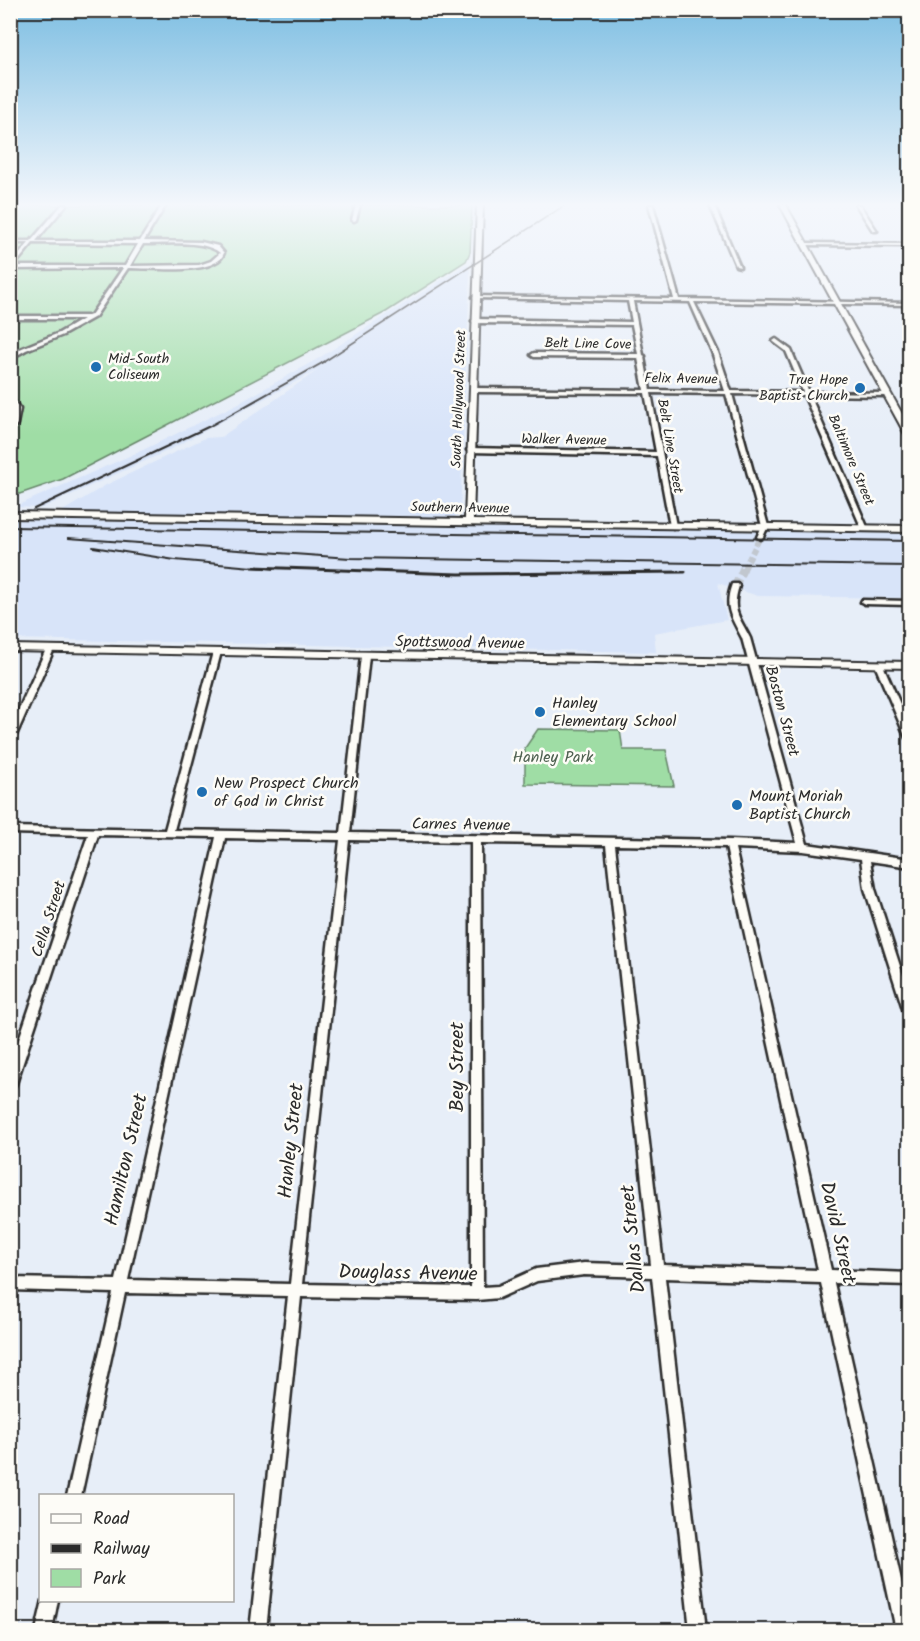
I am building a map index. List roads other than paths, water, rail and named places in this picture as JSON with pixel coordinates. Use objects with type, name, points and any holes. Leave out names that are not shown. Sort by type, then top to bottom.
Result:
[{"type":"main road","name":"South Hollywood Street","points":[[469,522],[477,282]]},
{"type":"main road","points":[[826,282],[909,436]]},
{"type":"main road","name":"Southern Avenue","points":[[10,514],[909,529]]},
{"type":"main road","name":"Spottswood Avenue","points":[[10,648],[909,665]]},
{"type":"street","points":[[10,358],[24,349],[92,318],[117,282]]},
{"type":"street","points":[[672,282],[677,300]]},
{"type":"street","points":[[476,297],[909,304]]},
{"type":"street","name":"Belt Line Street","points":[[630,299],[673,526]]},
{"type":"street","points":[[691,300],[706,326],[727,392],[765,526],[760,537]]},
{"type":"street","points":[[10,317],[92,318]]},
{"type":"street","points":[[475,321],[634,324]]},
{"type":"street","name":"Baltimore Street","points":[[776,341],[788,350],[865,529]]},
{"type":"street","name":"Belt Line Cove","points":[[534,355],[642,357]]},
{"type":"street","name":"Felix Avenue","points":[[475,390],[886,394]]},
{"type":"street","points":[[10,398],[17,409],[10,431]]},
{"type":"street","name":"Walker Avenue","points":[[470,450],[658,454]]},
{"type":"street","name":"Boston Street","points":[[735,586],[730,601],[732,613],[743,632],[753,662],[803,847]]},
{"type":"street","points":[[865,602],[909,603]]},
{"type":"street","points":[[10,740],[50,649]]},
{"type":"street","points":[[169,834],[217,652]]},
{"type":"street","name":"Hanley Street","points":[[258,1630],[365,656]]},
{"type":"street","points":[[879,665],[909,738]]},
{"type":"street","name":"Carnes Avenue","points":[[10,830],[730,844],[803,847],[909,863]]},
{"type":"street","name":"Cella Street","points":[[10,1084],[94,832]]},
{"type":"street","name":"Hamilton Street","points":[[74,1494],[221,834]]},
{"type":"street","name":"Bey Street","points":[[476,840],[477,1294]]},
{"type":"street","name":"Dallas Street","points":[[610,843],[698,1630]]},
{"type":"street","name":"David Street","points":[[730,844],[904,1630]]},
{"type":"street","points":[[865,856],[867,879],[909,1015]]},
{"type":"street","name":"Douglass Avenue","points":[[10,1284],[295,1292],[477,1294],[499,1292],[536,1275],[584,1269],[909,1279]]},
{"type":"street","points":[[44,1630],[51,1602]]},
{"type":"tunnel","points":[[744,569],[760,537]]},
{"type":"tunnel","points":[[735,586],[744,567]]},
{"type":"railway","points":[[322,363],[447,282]]},
{"type":"railway","points":[[34,509],[210,426],[324,362]]},
{"type":"railway","points":[[10,527],[910,541]]},
{"type":"railway","points":[[68,538],[350,558],[908,566]]},
{"type":"railway","points":[[93,547],[175,560],[253,567]]},
{"type":"railway","points":[[253,567],[459,574],[685,572]]},
{"type":"railway","points":[[253,567],[275,569]]},
{"type":"place","name":"Mid-South Coliseum","points":[[96,367]]},
{"type":"place","name":"True Hope Baptist Church","points":[[860,388]]},
{"type":"place","name":"Hanley Elementary School","points":[[540,712]]},
{"type":"place","name":"New Prospect Church of God in Christ","points":[[202,792]]},
{"type":"place","name":"Mount Moriah Baptist Church","points":[[737,805]]},
{"type":"park label","name":"Hanley Park","points":[[553,757]]}]
